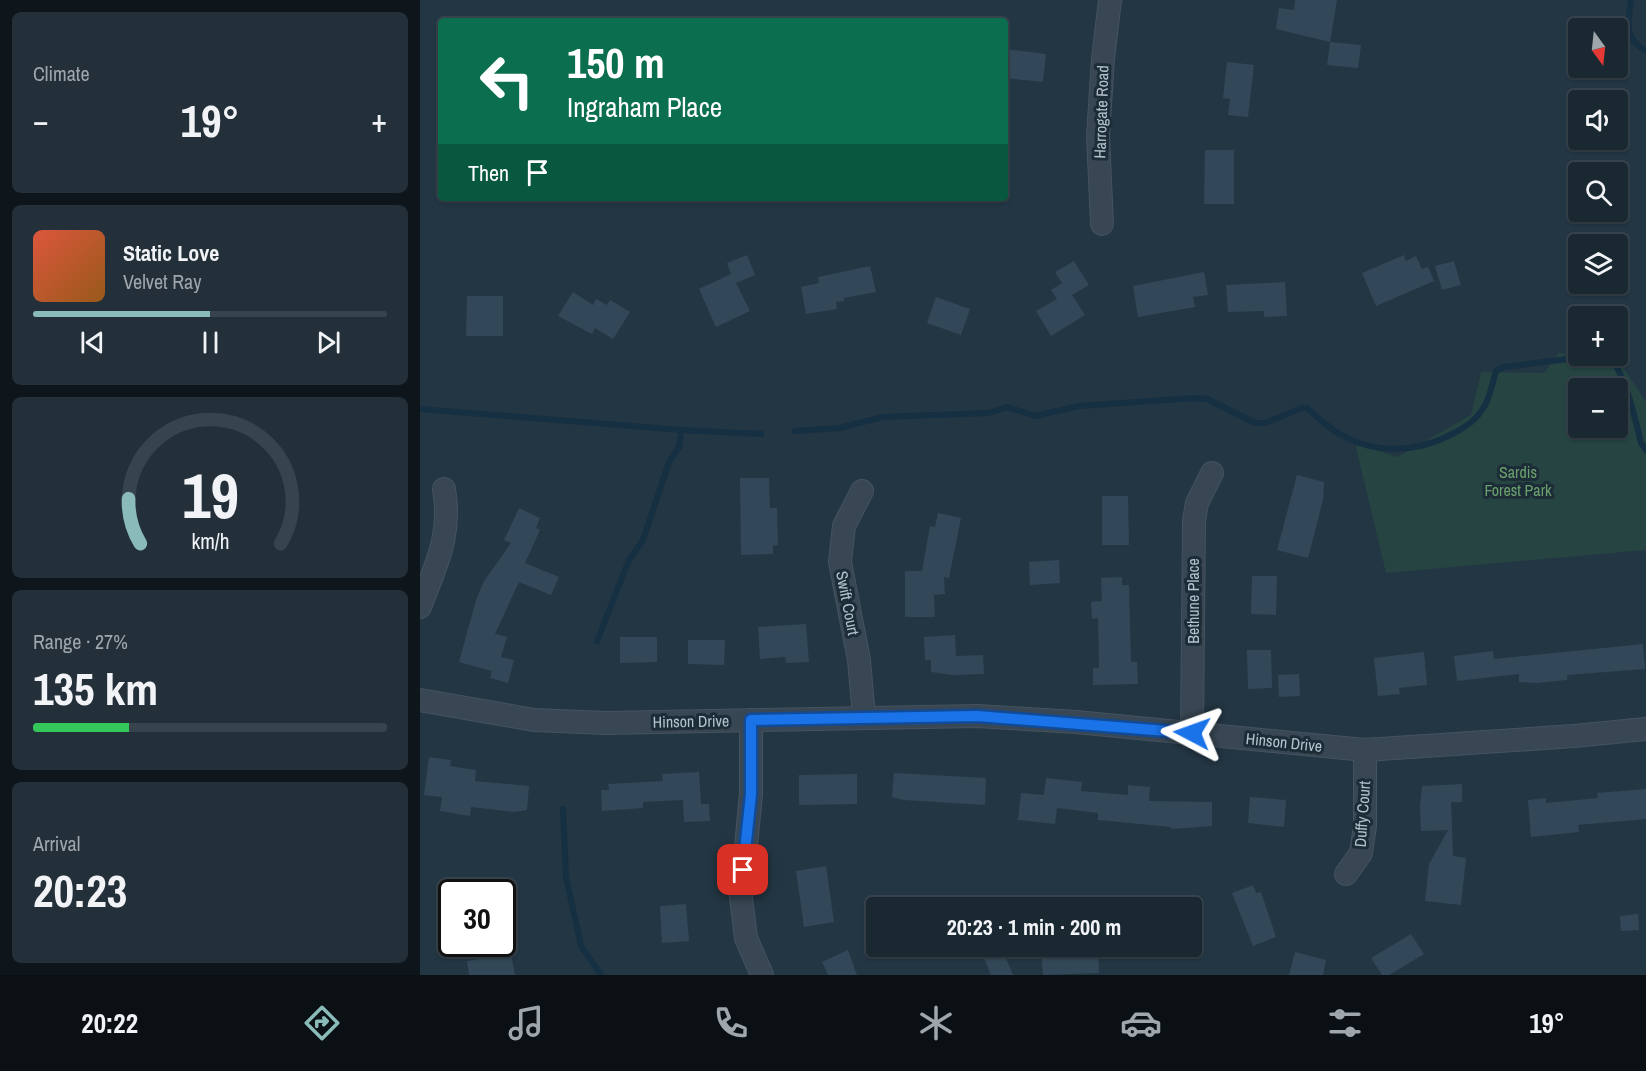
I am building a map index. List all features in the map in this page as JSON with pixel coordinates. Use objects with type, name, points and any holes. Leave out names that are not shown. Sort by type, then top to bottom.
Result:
[{"type":"street","name":"Harrogate Road","points":[[1102,224],[1098,136],[1110,0]]},
{"type":"street","name":"Bethune Place","points":[[1192,733],[1194,521],[1197,503],[1212,472]]},
{"type":"street","points":[[420,607],[441,552],[446,532],[447,511],[444,489]]},
{"type":"street","name":"Swift Court","points":[[862,491],[850,510],[844,526],[840,562],[859,660],[864,717]]},
{"type":"street","name":"Hinson Drive","points":[[420,700],[534,720],[606,723],[977,716],[1192,733],[1365,750],[1646,729]]},
{"type":"street","points":[[751,720],[751,794],[741,898],[746,938],[762,975]]},
{"type":"street","name":"Duffy Court","points":[[1346,874],[1361,853],[1365,826],[1365,750]]},
{"type":"green space","name":"Sardis Forest Park","points":[[1559,353],[1568,354],[1568,366],[1622,366],[1646,402],[1646,550],[1386,573],[1355,443],[1397,457],[1471,415],[1481,372],[1544,373]]},
{"type":"building","points":[[1295,0],[1337,0],[1330,42],[1276,29],[1279,8],[1294,10]]},
{"type":"building","points":[[1330,42],[1361,45],[1358,68],[1327,65]]},
{"type":"building","points":[[1008,49],[1046,54],[1043,82],[1008,78]]},
{"type":"building","points":[[1227,62],[1254,65],[1248,117],[1228,115],[1230,99],[1223,98]]},
{"type":"building","points":[[1205,150],[1234,150],[1234,204],[1204,204]]},
{"type":"building","points":[[747,255],[755,275],[736,283],[750,311],[716,327],[699,289],[731,274],[727,263]]},
{"type":"building","points":[[1404,255],[1406,261],[1416,256],[1422,269],[1428,267],[1434,281],[1376,306],[1362,273]]},
{"type":"building","points":[[1074,261],[1089,285],[1072,295],[1085,315],[1051,336],[1036,311],[1057,299],[1051,290],[1062,283],[1055,272]]},
{"type":"building","points":[[1454,261],[1461,285],[1442,290],[1435,266]]},
{"type":"building","points":[[870,266],[876,292],[844,298],[844,301],[836,302],[837,309],[806,314],[801,287],[819,283],[818,277]]},
{"type":"building","points":[[1204,272],[1208,295],[1193,297],[1195,307],[1138,317],[1133,286]]},
{"type":"building","points":[[1285,282],[1287,316],[1264,317],[1264,311],[1228,312],[1226,285]]},
{"type":"building","points":[[573,292],[593,305],[596,299],[607,305],[610,300],[630,312],[613,339],[595,328],[592,334],[558,316]]},
{"type":"building","points":[[467,296],[503,296],[503,336],[466,336]]},
{"type":"building","points":[[936,297],[970,309],[961,335],[927,323]]},
{"type":"building","points":[[1297,475],[1324,482],[1323,500],[1308,558],[1277,550]]},
{"type":"building","points":[[740,478],[769,478],[770,508],[777,508],[778,545],[773,546],[773,554],[741,555]]},
{"type":"building","points":[[1102,496],[1128,496],[1129,545],[1102,545]]},
{"type":"building","points":[[519,508],[540,518],[536,528],[540,530],[525,563],[559,577],[551,595],[519,582],[495,634],[507,637],[501,657],[514,660],[508,683],[490,678],[492,671],[459,662],[476,600],[484,581],[511,543],[504,540]]},
{"type":"building","points":[[938,513],[961,518],[949,578],[944,577],[945,594],[934,595],[935,617],[905,617],[905,571],[922,571],[930,526],[935,527]]},
{"type":"building","points":[[1059,560],[1060,583],[1030,585],[1029,562]]},
{"type":"building","points":[[1252,576],[1277,576],[1276,615],[1251,614]]},
{"type":"building","points":[[1122,577],[1122,585],[1129,585],[1131,662],[1137,662],[1138,684],[1093,685],[1093,668],[1099,668],[1098,618],[1092,619],[1091,602],[1102,601],[1101,578]]},
{"type":"building","points":[[806,624],[809,662],[786,663],[785,657],[760,659],[758,627]]},
{"type":"building","points":[[955,635],[956,656],[983,655],[984,674],[952,675],[931,672],[931,660],[925,660],[924,637]]},
{"type":"building","points":[[620,637],[657,637],[657,662],[620,663]]},
{"type":"building","points":[[688,640],[725,640],[724,665],[688,664]]},
{"type":"building","points":[[1643,644],[1645,669],[1567,675],[1567,680],[1537,683],[1519,682],[1519,674],[1457,681],[1454,656],[1493,651],[1494,659]]},
{"type":"building","points":[[1247,650],[1271,650],[1272,688],[1248,689]]},
{"type":"building","points":[[1424,652],[1427,685],[1399,688],[1400,694],[1378,696],[1374,658]]},
{"type":"building","points":[[1299,674],[1300,696],[1279,697],[1278,675]]},
{"type":"building","points":[[429,757],[451,760],[450,766],[476,770],[475,781],[529,786],[527,810],[514,812],[471,807],[470,816],[440,811],[442,797],[424,795]]},
{"type":"building","points":[[699,772],[701,804],[709,804],[710,821],[684,822],[683,800],[643,802],[643,808],[602,811],[601,790],[609,790],[608,784],[663,781],[662,774]]},
{"type":"building","points":[[894,773],[986,778],[985,805],[904,800],[892,797]]},
{"type":"building","points":[[857,774],[857,804],[799,805],[799,775]]},
{"type":"building","points":[[1046,778],[1082,782],[1081,791],[1128,795],[1128,785],[1150,787],[1149,801],[1212,802],[1212,826],[1171,829],[1171,827],[1098,820],[1098,813],[1057,808],[1055,824],[1018,820],[1021,793],[1044,795]]},
{"type":"building","points":[[1462,784],[1462,802],[1451,802],[1453,856],[1466,858],[1461,905],[1425,901],[1429,864],[1448,830],[1421,831],[1422,786]]},
{"type":"building","points":[[1646,789],[1646,819],[1578,825],[1579,832],[1531,837],[1528,800],[1546,798],[1546,803],[1598,798],[1597,793]]},
{"type":"building","points":[[1250,797],[1286,800],[1284,827],[1248,823]]},
{"type":"building","points":[[826,866],[834,922],[804,927],[796,871]]},
{"type":"building","points":[[1253,885],[1256,893],[1261,892],[1276,937],[1253,946],[1232,893]]},
{"type":"building","points":[[686,904],[689,941],[662,943],[660,906]]},
{"type":"building","points":[[1638,914],[1639,930],[1621,931],[1620,916]]},
{"type":"building","points":[[1411,934],[1424,954],[1389,975],[1382,975],[1371,958]]},
{"type":"building","points":[[848,950],[857,975],[828,975],[822,962]]},
{"type":"building","points":[[1295,952],[1326,960],[1323,975],[1289,975]]},
{"type":"building","points":[[512,957],[515,975],[469,975],[467,961]]},
{"type":"building","points":[[984,957],[1006,957],[1013,975],[991,975]]},
{"type":"building","points":[[1042,957],[1098,957],[1099,973],[1043,975]]},
{"type":"waterway","points":[[1631,0],[1628,23],[1630,35],[1646,51]]},
{"type":"waterway","points":[[795,431],[840,428],[882,417],[989,413],[1007,407],[1035,416],[1079,406],[1195,398],[1207,399],[1255,423],[1265,423],[1301,408],[1307,408],[1336,432],[1349,439],[1376,447],[1404,448],[1432,443],[1470,423],[1485,406],[1496,371],[1504,367],[1568,359]]},
{"type":"waterway","points":[[1615,366],[1624,382],[1641,443],[1646,450]]},
{"type":"waterway","points":[[420,409],[681,430],[761,434]]},
{"type":"waterway","points":[[597,641],[629,560],[643,540],[669,462],[679,447],[681,430]]},
{"type":"waterway","points":[[563,809],[566,877],[581,946],[601,975]]},
{"type":"route","points":[[743,870],[751,794],[751,720],[977,716],[1076,722],[1192,733]]}]
